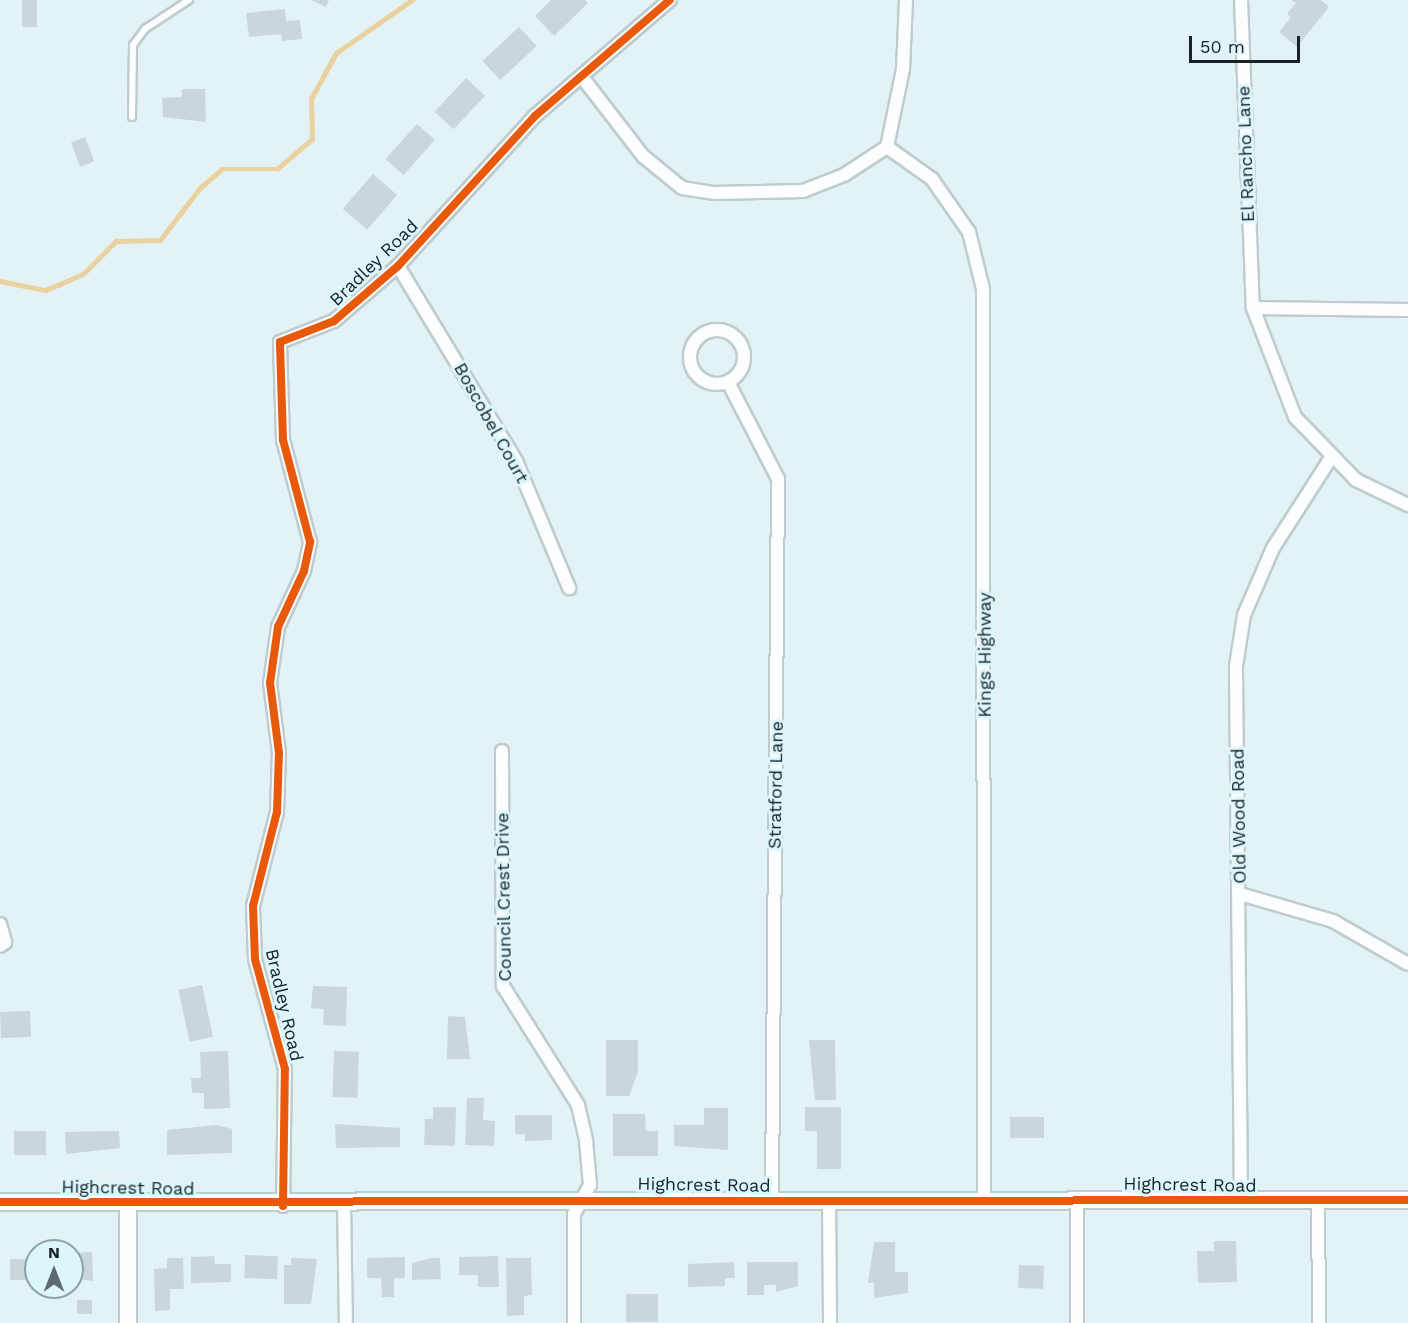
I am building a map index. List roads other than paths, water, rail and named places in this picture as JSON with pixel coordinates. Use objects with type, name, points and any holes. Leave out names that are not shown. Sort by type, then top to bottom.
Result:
[{"type":"street","name":"Bradley Road","points":[[283,1206],[285,1069],[255,959],[254,906],[277,812],[279,753],[270,682],[278,627],[304,571],[310,543],[283,440],[280,342],[334,321],[398,266],[534,116],[670,0]]},
{"type":"street","points":[[582,77],[643,156],[682,188],[715,193],[803,191],[844,175],[887,147],[903,69],[906,0]]},
{"type":"street","name":"El Rancho Lane","points":[[1241,0],[1253,308],[1295,417],[1356,480],[1408,505]]},
{"type":"street","name":"Kings Highway","points":[[887,147],[932,179],[969,232],[983,289],[984,1199]]},
{"type":"street","name":"Boscobel Court","points":[[398,266],[516,461],[569,588]]},
{"type":"street","points":[[1253,308],[1408,310]]},
{"type":"street","points":[[709,330],[727,332],[744,352],[741,370],[728,382],[702,380],[690,367],[690,349],[709,330]]},
{"type":"street","name":"Stratford Lane","points":[[728,382],[778,479],[772,1200]]},
{"type":"street","name":"Old Wood Road","points":[[1241,1201],[1240,894],[1236,666],[1244,615],[1273,548],[1332,456]]},
{"type":"street","name":"Council Crest Drive","points":[[502,751],[503,986],[578,1105],[590,1185],[574,1214],[574,1323]]},
{"type":"street","points":[[1240,894],[1333,921],[1408,964]]},
{"type":"street","points":[[0,924],[5,942],[0,946]]},
{"type":"street","name":"Highcrest Road","points":[[0,1202],[128,1202],[283,1206],[344,1202],[583,1198],[829,1201],[1077,1198],[1241,1201],[1408,1200]]},
{"type":"street","points":[[1077,1198],[1077,1323]]},
{"type":"street","points":[[1318,1200],[1319,1323]]},
{"type":"street","points":[[829,1201],[830,1323]]},
{"type":"street","points":[[128,1202],[128,1323]]},
{"type":"street","points":[[344,1202],[346,1323]]},
{"type":"lane","points":[[132,117],[133,45],[145,29],[189,0]]},
{"type":"waterway","points":[[0,281],[45,290],[58,285],[83,274],[116,241],[160,240],[199,189],[222,169],[277,169],[312,139],[311,99],[336,53],[412,0]]}]
